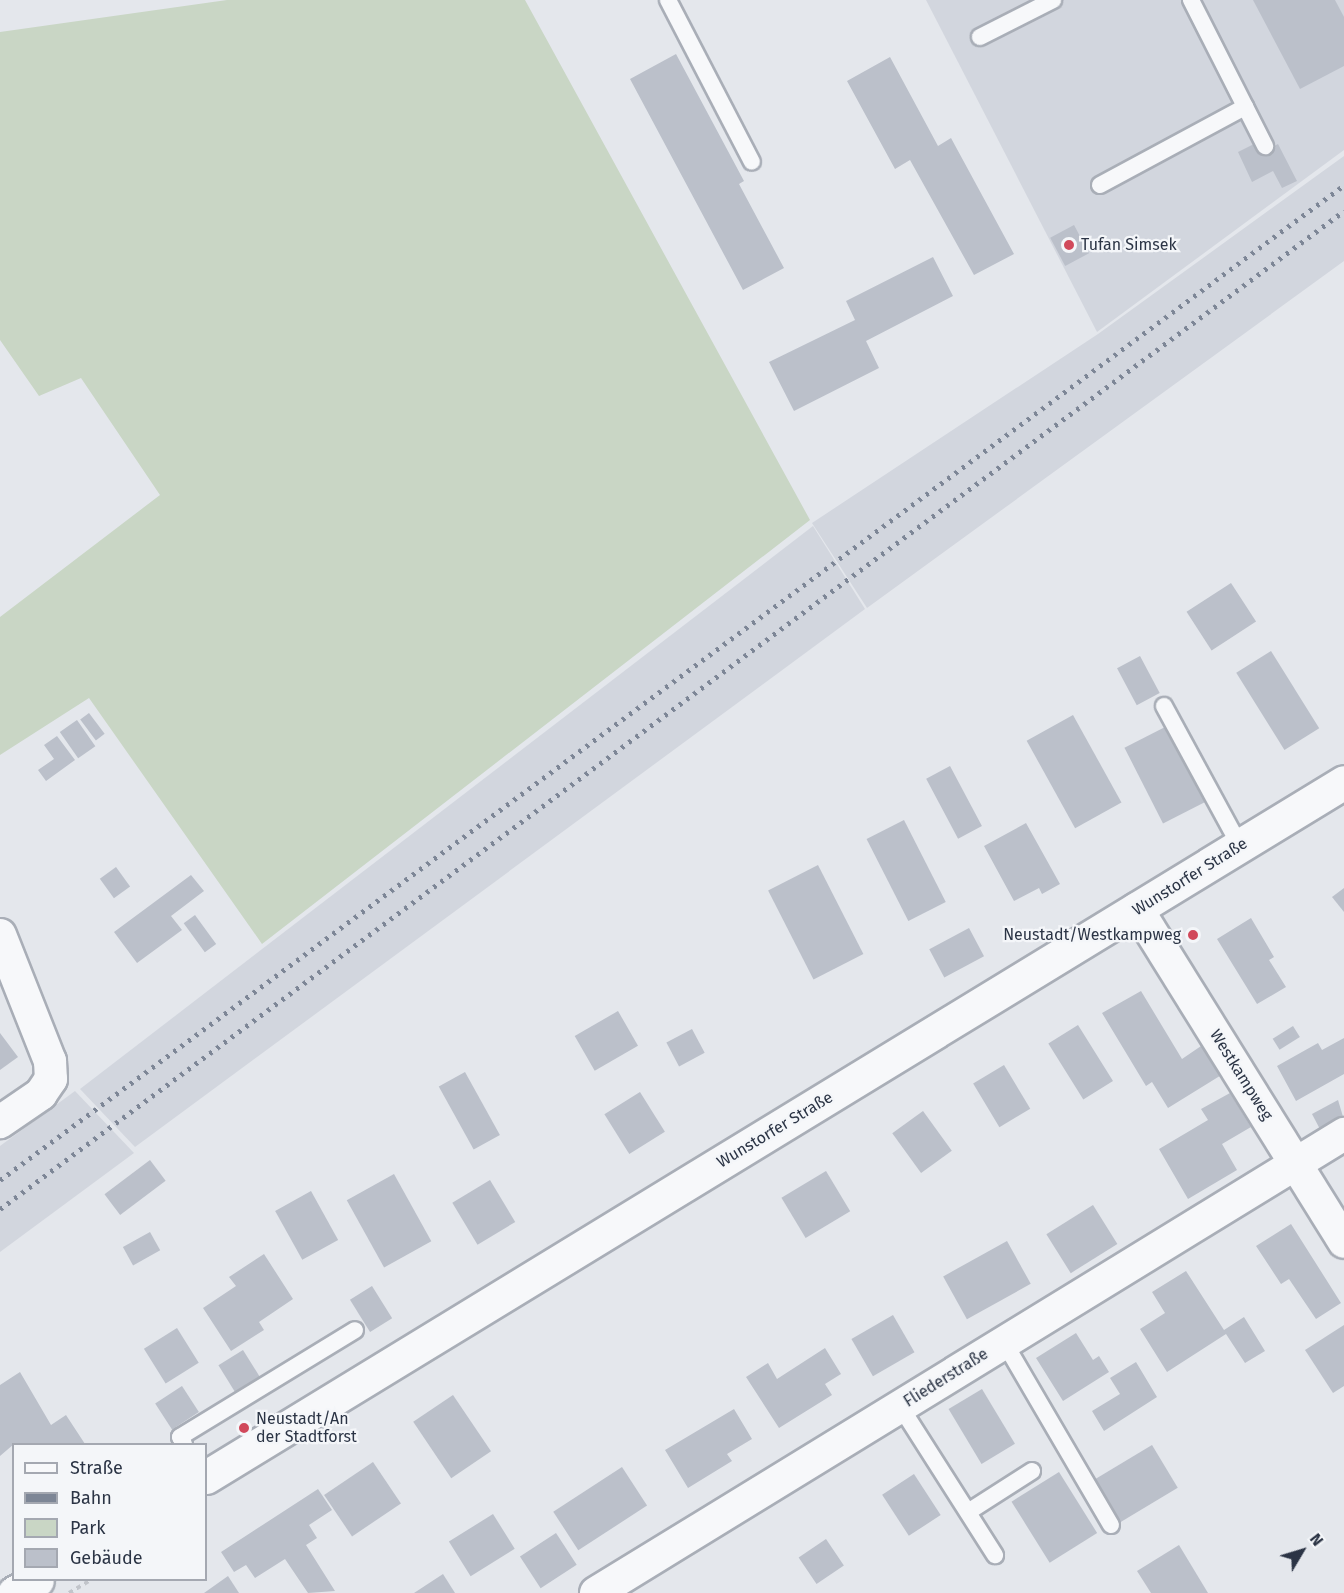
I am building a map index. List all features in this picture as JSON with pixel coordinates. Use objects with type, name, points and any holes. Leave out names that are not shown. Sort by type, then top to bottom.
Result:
[{"type":"street","name":"Wunstorfer Straße","points":[[207,1476],[1344,782]]},
{"type":"street","name":"Westkampweg","points":[[1137,909],[1344,1242]]},
{"type":"street","points":[[0,936],[50,1061],[51,1079],[41,1094],[0,1122]]},
{"type":"street","name":"Fliederstraße","points":[[596,1593],[1344,1134]]},
{"type":"street","points":[[14,1593],[35,1581]]},
{"type":"lane","points":[[668,0],[752,162]]},
{"type":"lane","points":[[980,37],[1053,0]]},
{"type":"lane","points":[[1191,0],[1264,146]]},
{"type":"lane","points":[[1100,185],[1245,107]]},
{"type":"lane","points":[[1164,706],[1240,846]]},
{"type":"lane","points":[[183,1443],[180,1437],[355,1330]]},
{"type":"lane","points":[[1004,1342],[1111,1525]]},
{"type":"lane","points":[[900,1406],[995,1555]]},
{"type":"lane","points":[[968,1512],[1032,1471]]},
{"type":"path","points":[[69,1593],[89,1581]]},
{"type":"shaded area","points":[[926,0],[1344,0],[1344,150],[1097,332]]},
{"type":"shaded area","points":[[1344,156],[1344,261],[867,608],[812,523],[1098,334]]},
{"type":"shaded area","points":[[813,526],[865,609],[135,1147],[80,1089]]},
{"type":"shaded area","points":[[75,1091],[134,1153],[0,1252],[0,1146]]},
{"type":"green space","points":[[227,0],[525,0],[810,520],[262,944],[89,698],[0,755],[0,617],[160,495],[81,378],[39,396],[0,340],[0,32]]},
{"type":"building","points":[[1253,0],[1335,0],[1344,17],[1344,66],[1300,89]]},
{"type":"building","points":[[676,54],[744,181],[739,184],[784,268],[743,290],[630,79]]},
{"type":"building","points":[[890,57],[938,146],[951,138],[1014,254],[974,275],[910,160],[895,169],[847,81]]},
{"type":"building","points":[[1258,142],[1262,152],[1278,144],[1297,181],[1282,188],[1273,171],[1252,182],[1238,152]]},
{"type":"building","name":"Tufan Simsek","points":[[1074,225],[1089,253],[1065,266],[1050,238]]},
{"type":"building","points":[[933,257],[953,296],[866,341],[879,368],[794,411],[769,362],[855,320],[846,301]]},
{"type":"building","points":[[1231,583],[1256,622],[1212,650],[1187,612]]},
{"type":"building","points":[[1271,651],[1319,728],[1284,750],[1236,673]]},
{"type":"building","points":[[1140,656],[1160,693],[1137,705],[1117,668]]},
{"type":"building","points":[[89,713],[105,734],[96,740],[80,720]]},
{"type":"building","points":[[1073,715],[1121,802],[1075,828],[1027,741]]},
{"type":"building","points":[[77,720],[95,746],[78,758],[60,732]]},
{"type":"building","points":[[1169,725],[1208,801],[1163,823],[1124,748]]},
{"type":"building","points":[[57,736],[75,760],[46,781],[38,770],[54,759],[44,745]]},
{"type":"building","points":[[950,766],[982,826],[958,839],[926,779]]},
{"type":"building","points":[[904,820],[946,902],[908,921],[867,839]]},
{"type":"building","points":[[1026,823],[1060,884],[1042,894],[1039,888],[1014,901],[984,846]]},
{"type":"building","points":[[818,865],[863,954],[814,980],[768,890]]},
{"type":"building","points":[[116,867],[130,886],[114,898],[100,879]]},
{"type":"building","points":[[191,875],[204,891],[171,916],[182,930],[137,963],[114,932]]},
{"type":"building","points":[[1344,888],[1344,912],[1332,897]]},
{"type":"building","points":[[195,915],[216,944],[205,952],[184,923]]},
{"type":"building","points":[[1251,918],[1274,957],[1269,960],[1286,987],[1257,1004],[1217,939]]},
{"type":"building","points":[[969,928],[984,956],[944,977],[929,949]]},
{"type":"building","points":[[1141,991],[1182,1059],[1204,1044],[1223,1074],[1168,1108],[1152,1082],[1146,1086],[1102,1013]]},
{"type":"building","points":[[618,1011],[638,1046],[595,1071],[575,1036]]},
{"type":"building","points":[[1078,1025],[1113,1081],[1083,1100],[1048,1044]]},
{"type":"building","points":[[1293,1026],[1300,1037],[1280,1050],[1273,1039]]},
{"type":"building","points":[[692,1029],[705,1053],[679,1066],[666,1043]]},
{"type":"building","points":[[0,1033],[18,1057],[0,1070]]},
{"type":"building","points":[[1344,1038],[1344,1074],[1296,1101],[1277,1066],[1318,1043],[1322,1050]]},
{"type":"building","points":[[1004,1065],[1030,1109],[999,1127],[973,1084]]},
{"type":"building","points":[[465,1072],[500,1135],[474,1150],[439,1087]]},
{"type":"building","points":[[640,1092],[665,1132],[629,1154],[604,1114]]},
{"type":"building","points":[[1230,1093],[1251,1127],[1222,1144],[1237,1170],[1188,1199],[1159,1149],[1208,1120],[1201,1109]]},
{"type":"building","points":[[1338,1100],[1344,1120],[1322,1133],[1312,1114]]},
{"type":"building","points":[[923,1111],[952,1151],[921,1173],[892,1133]]},
{"type":"building","points":[[150,1160],[166,1181],[120,1215],[104,1194]]},
{"type":"building","points":[[826,1171],[850,1211],[806,1238],[781,1198]]},
{"type":"building","points":[[394,1174],[431,1241],[384,1268],[347,1200]]},
{"type":"building","points":[[490,1180],[515,1222],[478,1245],[452,1203]]},
{"type":"building","points":[[311,1191],[338,1240],[302,1260],[275,1211]]},
{"type":"building","points":[[1093,1205],[1117,1244],[1071,1273],[1046,1234]]},
{"type":"building","points":[[1291,1224],[1341,1303],[1316,1319],[1289,1279],[1281,1284],[1256,1246]]},
{"type":"building","points":[[150,1232],[160,1250],[133,1265],[123,1247]]},
{"type":"building","points":[[1007,1241],[1031,1284],[967,1319],[943,1276]]},
{"type":"building","points":[[264,1254],[293,1299],[259,1322],[264,1330],[231,1351],[203,1308],[236,1286],[229,1277]]},
{"type":"building","points":[[1186,1271],[1224,1330],[1244,1317],[1265,1351],[1245,1363],[1226,1334],[1167,1372],[1140,1329],[1165,1313],[1152,1292]]},
{"type":"building","points":[[372,1286],[392,1318],[370,1332],[350,1300]]},
{"type":"building","points":[[893,1315],[915,1352],[873,1376],[851,1339]]},
{"type":"building","points":[[1344,1325],[1344,1386],[1333,1393],[1305,1350]]},
{"type":"building","points":[[177,1328],[199,1363],[166,1383],[144,1349]]},
{"type":"building","points":[[1076,1333],[1093,1360],[1099,1356],[1109,1372],[1063,1401],[1036,1358]]},
{"type":"building","points":[[825,1348],[841,1374],[825,1384],[832,1395],[779,1428],[746,1377],[768,1363],[777,1379]]},
{"type":"building","points":[[243,1350],[262,1381],[237,1396],[218,1365]]},
{"type":"building","points":[[1136,1362],[1157,1397],[1104,1431],[1092,1411],[1120,1394],[1110,1378]]},
{"type":"building","points":[[20,1372],[51,1425],[66,1415],[84,1443],[12,1443],[12,1446],[0,1456],[0,1385]]},
{"type":"building","points":[[182,1386],[199,1412],[172,1429],[155,1403]]},
{"type":"building","points":[[982,1389],[1015,1444],[982,1464],[949,1409]]},
{"type":"building","points":[[453,1395],[491,1451],[451,1478],[413,1422]]},
{"type":"building","points":[[734,1409],[752,1439],[727,1454],[732,1461],[688,1488],[665,1450]]},
{"type":"building","points":[[1152,1445],[1178,1488],[1120,1522],[1095,1480]]},
{"type":"building","points":[[373,1462],[401,1503],[352,1536],[324,1495]]},
{"type":"building","points":[[622,1467],[647,1506],[578,1550],[553,1512]]},
{"type":"building","points":[[1059,1472],[1097,1533],[1050,1563],[1012,1502]]},
{"type":"building","points":[[914,1474],[941,1515],[909,1536],[882,1495]]},
{"type":"building","points":[[318,1489],[332,1510],[309,1525],[317,1538],[306,1545],[335,1591],[308,1593],[285,1559],[255,1578],[246,1565],[234,1572],[221,1552]]},
{"type":"building","points":[[493,1514],[515,1549],[471,1576],[449,1542]]},
{"type":"building","points":[[556,1533],[577,1565],[541,1588],[520,1556]]},
{"type":"building","points":[[826,1539],[844,1566],[817,1584],[799,1557]]},
{"type":"building","points":[[1179,1545],[1208,1593],[1151,1593],[1137,1571]]},
{"type":"building","points":[[443,1574],[455,1593],[414,1593]]},
{"type":"building","points":[[228,1576],[239,1593],[204,1593]]},
{"type":"railway","points":[[0,1180],[1344,185]]},
{"type":"railway","points":[[0,1209],[1344,211]]},
{"type":"place","name":"Tufan Simsek","points":[[1069,245]]},
{"type":"place","name":"Neustadt/Westkampweg","points":[[1193,935]]},
{"type":"place","name":"Neustadt/An der Stadtforst","points":[[244,1428]]}]
